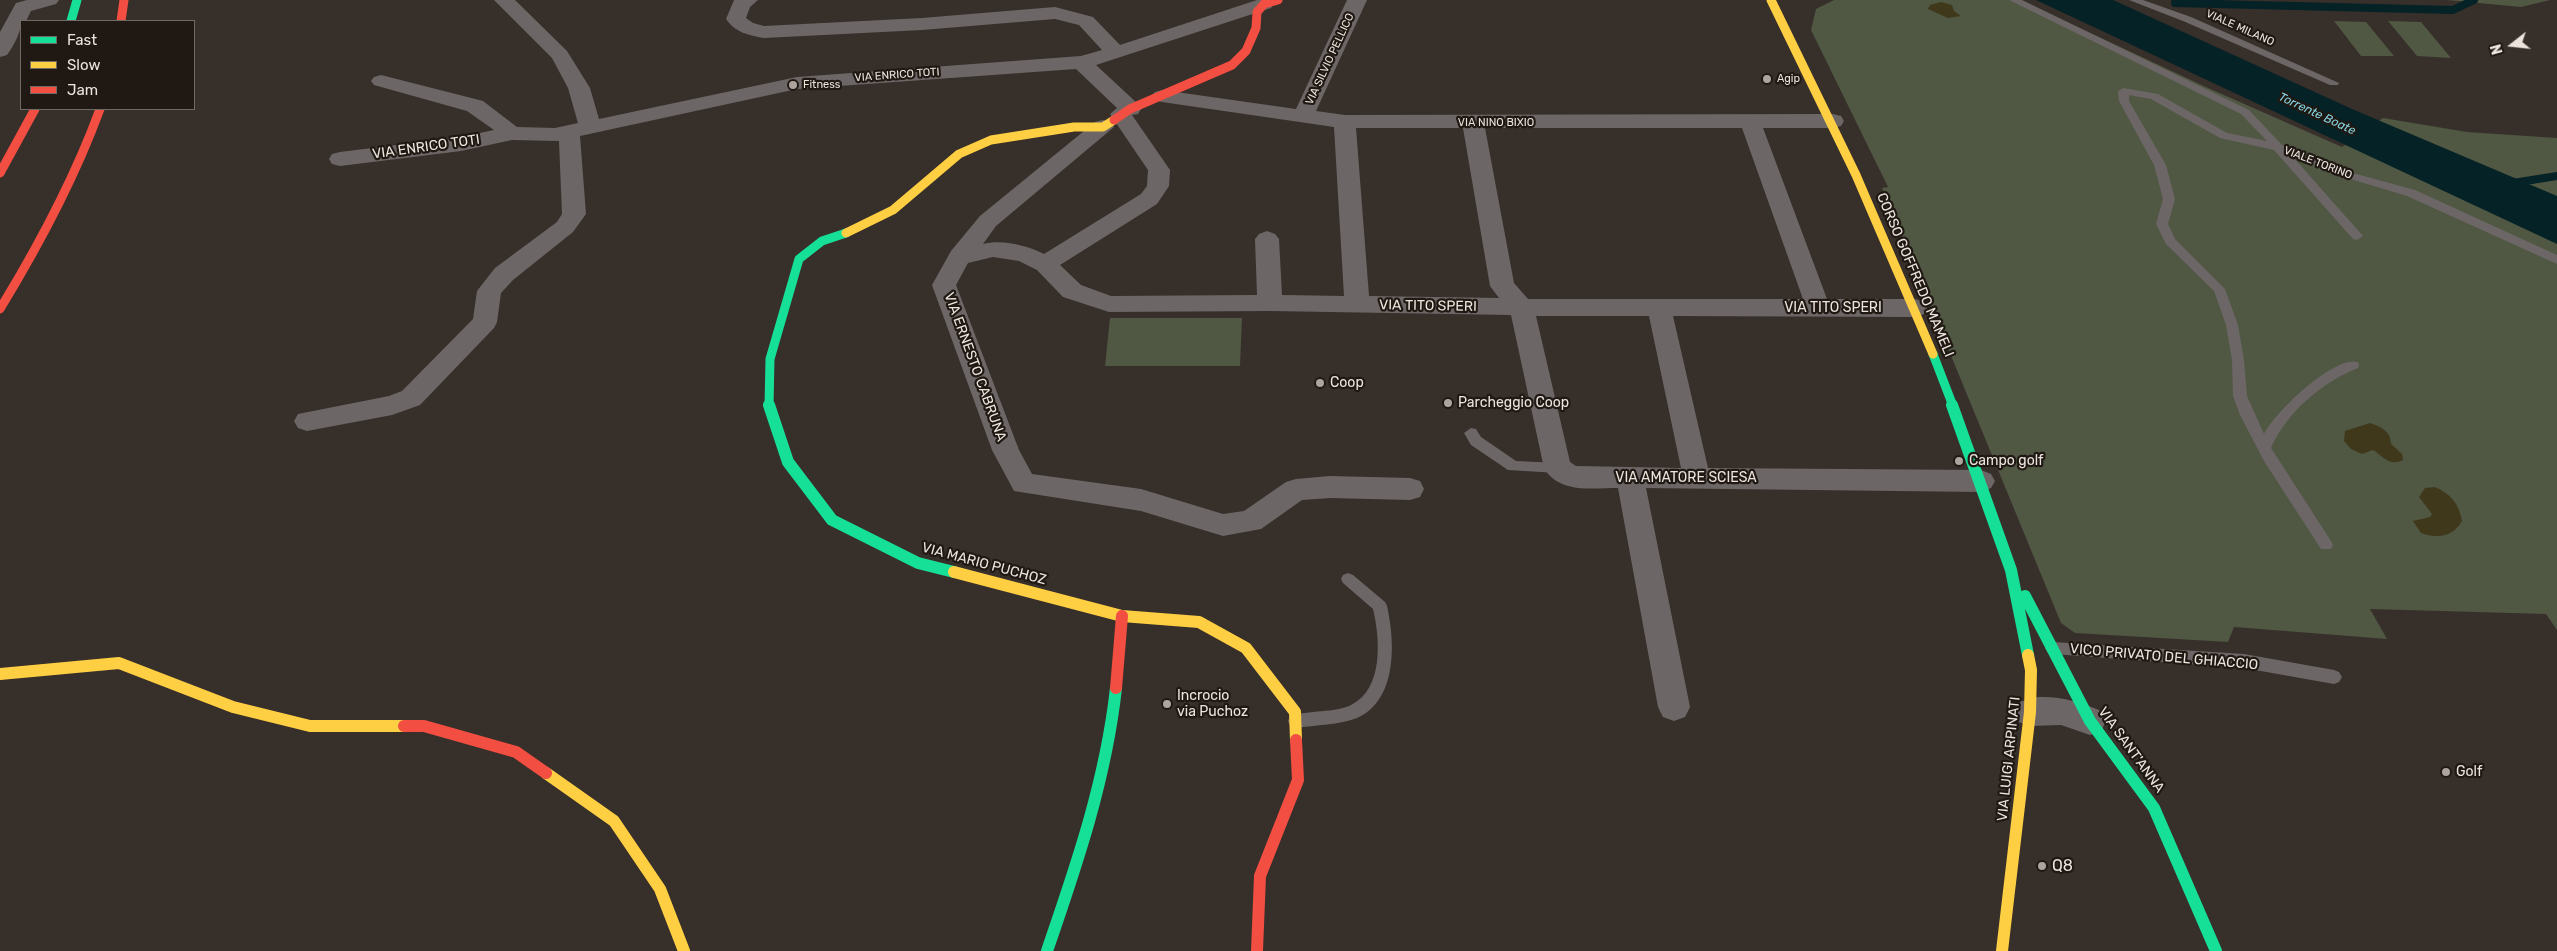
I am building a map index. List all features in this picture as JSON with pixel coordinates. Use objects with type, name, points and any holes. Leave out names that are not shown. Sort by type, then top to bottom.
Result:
[{"type":"main road","points":[[70,20],[77,0]]},
{"type":"main road","points":[[121,20],[124,0]]},
{"type":"main road","name":"CORSO GOFFREDO MAMELI","points":[[1771,0],[1832,120],[1914,308],[1981,481],[2012,570]]},
{"type":"main road","name":"VIA ERNESTO CABRUNA","points":[[1118,117],[1232,65],[1246,51],[1256,28],[1257,12],[1271,2]]},
{"type":"main road","points":[[0,173],[15,149],[34,110]]},
{"type":"main road","points":[[0,308],[44,239],[89,144],[100,110]]},
{"type":"main road","name":"VIA MARIO PUCHOZ","points":[[1118,117],[1074,127],[991,140],[959,154],[894,210],[862,227],[822,241],[799,259],[770,359],[769,408],[788,462],[832,520],[918,563],[1122,616],[1198,622],[1246,648],[1295,712],[1296,720],[1298,780],[1260,876],[1257,951]]},
{"type":"main road","name":"VIA SANT'ANNA","points":[[2012,570],[2090,721],[2154,808],[2216,951]]},
{"type":"main road","name":"VIA LUIGI ARPINATI","points":[[2002,951],[2030,712],[2031,670],[2012,570]]},
{"type":"main road","points":[[1047,951],[1091,819],[1113,730],[1122,616]]},
{"type":"main road","points":[[0,674],[37,669],[119,663],[233,707],[310,726],[424,726],[516,752],[614,821],[660,889],[684,951]]},
{"type":"street","points":[[307,422],[392,406],[411,398],[485,322],[489,291],[504,274],[565,227],[574,214],[579,129],[579,88],[560,55],[504,0]]},
{"type":"street","points":[[748,0],[741,4],[736,19],[746,28],[764,32],[922,24],[1055,13],[1086,21],[1116,53]]},
{"type":"street","name":"VIA SILVIO PELLICO","points":[[1303,117],[1357,0]]},
{"type":"street","points":[[0,51],[20,3],[46,1]]},
{"type":"street","name":"VIA ENRICO TOTI","points":[[340,158],[461,144],[512,133],[555,135],[797,83],[1081,62],[1116,53],[1271,2]]},
{"type":"street","points":[[1046,264],[1148,199],[1158,186],[1159,170],[1118,117],[1081,62]]},
{"type":"street","name":"VIA ENRICO TOTI","points":[[381,81],[438,94],[475,106],[512,133]]},
{"type":"street","name":"VIA NINO BIXIO","points":[[1162,96],[1345,122],[1473,123],[1832,120]]},
{"type":"street","name":"VIA ERNESTO CABRUNA","points":[[1118,117],[988,221],[959,257],[944,285],[964,344],[993,413],[1011,467],[1024,483],[1141,500],[1223,526],[1251,521],[1296,490],[1330,487],[1410,489]]},
{"type":"street","points":[[1750,121],[1818,308]]},
{"type":"street","points":[[1345,122],[1357,305]]},
{"type":"street","points":[[1473,123],[1502,286],[1522,307],[1558,468]]},
{"type":"street","points":[[1268,240],[1270,302]]},
{"type":"street","name":"VIA TITO SPERI","points":[[959,257],[993,249],[1025,254],[1046,264],[1072,291],[1110,304],[1270,302],[1522,307],[1914,308]]},
{"type":"street","points":[[1659,307],[1697,478]]},
{"type":"street","name":"VIA AMATORE SCIESA","points":[[1558,468],[1570,477],[1981,481]]},
{"type":"street","points":[[1630,478],[1674,707]]},
{"type":"street","points":[[2030,712],[2047,710],[2073,712],[2090,721]]},
{"type":"lane","name":"VIALE TORINO","points":[[2014,0],[2245,112],[2278,147],[2338,172],[2411,193],[2557,260]]},
{"type":"lane","name":"VIALE MILANO","points":[[2134,0],[2187,19],[2334,83]]},
{"type":"lane","points":[[2326,544],[2264,448],[2240,396],[2238,360],[2232,325],[2219,289],[2170,242],[2162,224],[2169,199],[2160,165],[2124,101],[2123,90],[2154,96],[2224,136],[2278,147],[2356,236]]},
{"type":"lane","points":[[2264,448],[2274,428],[2321,382],[2339,370],[2354,365]]},
{"type":"lane","points":[[1471,433],[1476,442],[1513,466],[1558,468]]},
{"type":"lane","points":[[1296,720],[1354,712],[1363,707],[1382,676],[1386,642],[1380,606],[1348,579]]},
{"type":"lane","name":"VICO PRIVATO DEL GHIACCIO","points":[[2053,648],[2244,661],[2334,677]]},
{"type":"green space","points":[[1834,0],[2020,0],[2208,88],[2342,147],[2383,118],[2467,132],[2557,138],[2557,630],[2546,614],[2370,609],[2387,639],[2234,627],[2228,642],[2075,633],[2061,623],[1882,188],[1888,187],[1811,30],[1816,9]]},
{"type":"green space","points":[[2447,0],[2550,0],[2521,7]]},
{"type":"green space","points":[[2334,21],[2366,22],[2394,56],[2361,56]]},
{"type":"green space","points":[[2388,21],[2421,22],[2451,58],[2417,56]]},
{"type":"green space","points":[[1110,318],[1242,318],[1240,366],[1105,366]]},
{"type":"sand","points":[[1941,2],[1952,5],[1954,11],[1961,16],[1948,18],[1928,9],[1930,5]]},
{"type":"sand","points":[[2370,423],[2387,433],[2391,444],[2402,454],[2403,460],[2398,462],[2390,461],[2373,450],[2362,454],[2351,449],[2344,441],[2345,431]]},
{"type":"sand","points":[[2435,487],[2446,493],[2453,500],[2459,510],[2462,521],[2454,530],[2439,536],[2421,533],[2413,521],[2430,517],[2432,514],[2419,497],[2425,488]]},
{"type":"water","name":"Torrente Boate","points":[[2036,0],[2113,0],[2352,109],[2557,196],[2557,244]]},
{"type":"waterway","points":[[2175,3],[2453,10],[2474,0]]},
{"type":"waterway","points":[[2513,183],[2557,176]]},
{"type":"traffic: fast","points":[[71,20],[77,0]]},
{"type":"traffic: fast","points":[[846,233],[822,241],[799,259],[770,359],[769,408],[788,462],[832,520],[918,563],[954,572]]},
{"type":"traffic: fast","points":[[1933,354],[1981,481],[2011,570],[2028,655]]},
{"type":"traffic: fast","points":[[2025,596],[2090,721],[2154,808],[2216,951]]},
{"type":"traffic: fast","points":[[1047,951],[1080,854],[1099,789],[1112,722],[1116,688]]},
{"type":"traffic: slow","points":[[1771,0],[1815,87],[1856,175],[1896,264],[1933,354]]},
{"type":"traffic: slow","points":[[846,233],[862,227],[893,210],[959,154],[991,140],[1074,127],[1103,127],[1114,120]]},
{"type":"traffic: slow","points":[[954,572],[1122,616],[1199,622],[1246,648],[1295,712],[1296,740]]},
{"type":"traffic: slow","points":[[2002,951],[2030,712],[2031,670],[2028,655]]},
{"type":"traffic: slow","points":[[0,674],[119,663],[233,707],[310,726],[404,726]]},
{"type":"traffic: slow","points":[[546,773],[614,821],[660,889],[684,951]]},
{"type":"traffic: jam","points":[[121,20],[124,0]]},
{"type":"traffic: jam","points":[[1114,120],[1130,109],[1232,65],[1246,51],[1256,28],[1257,12],[1264,4],[1278,0]]},
{"type":"traffic: jam","points":[[0,173],[34,110]]},
{"type":"traffic: jam","points":[[0,309],[56,212],[100,110]]},
{"type":"traffic: jam","points":[[1116,688],[1122,616]]},
{"type":"traffic: jam","points":[[404,726],[424,726],[516,752],[546,773]]},
{"type":"traffic: jam","points":[[1257,951],[1260,876],[1298,780],[1296,740]]},
{"type":"place","name":"Agip","points":[[1767,79]]},
{"type":"place","name":"Fitness","points":[[793,85]]},
{"type":"place","name":"Coop","points":[[1320,383]]},
{"type":"place","name":"Parcheggio Coop","points":[[1448,403]]},
{"type":"place","name":"Campo golf","points":[[1959,461]]},
{"type":"place","name":"Incrocio via Puchoz","points":[[1167,704]]},
{"type":"place","name":"Golf","points":[[2446,772]]},
{"type":"place","name":"Q8","points":[[2042,866]]}]
